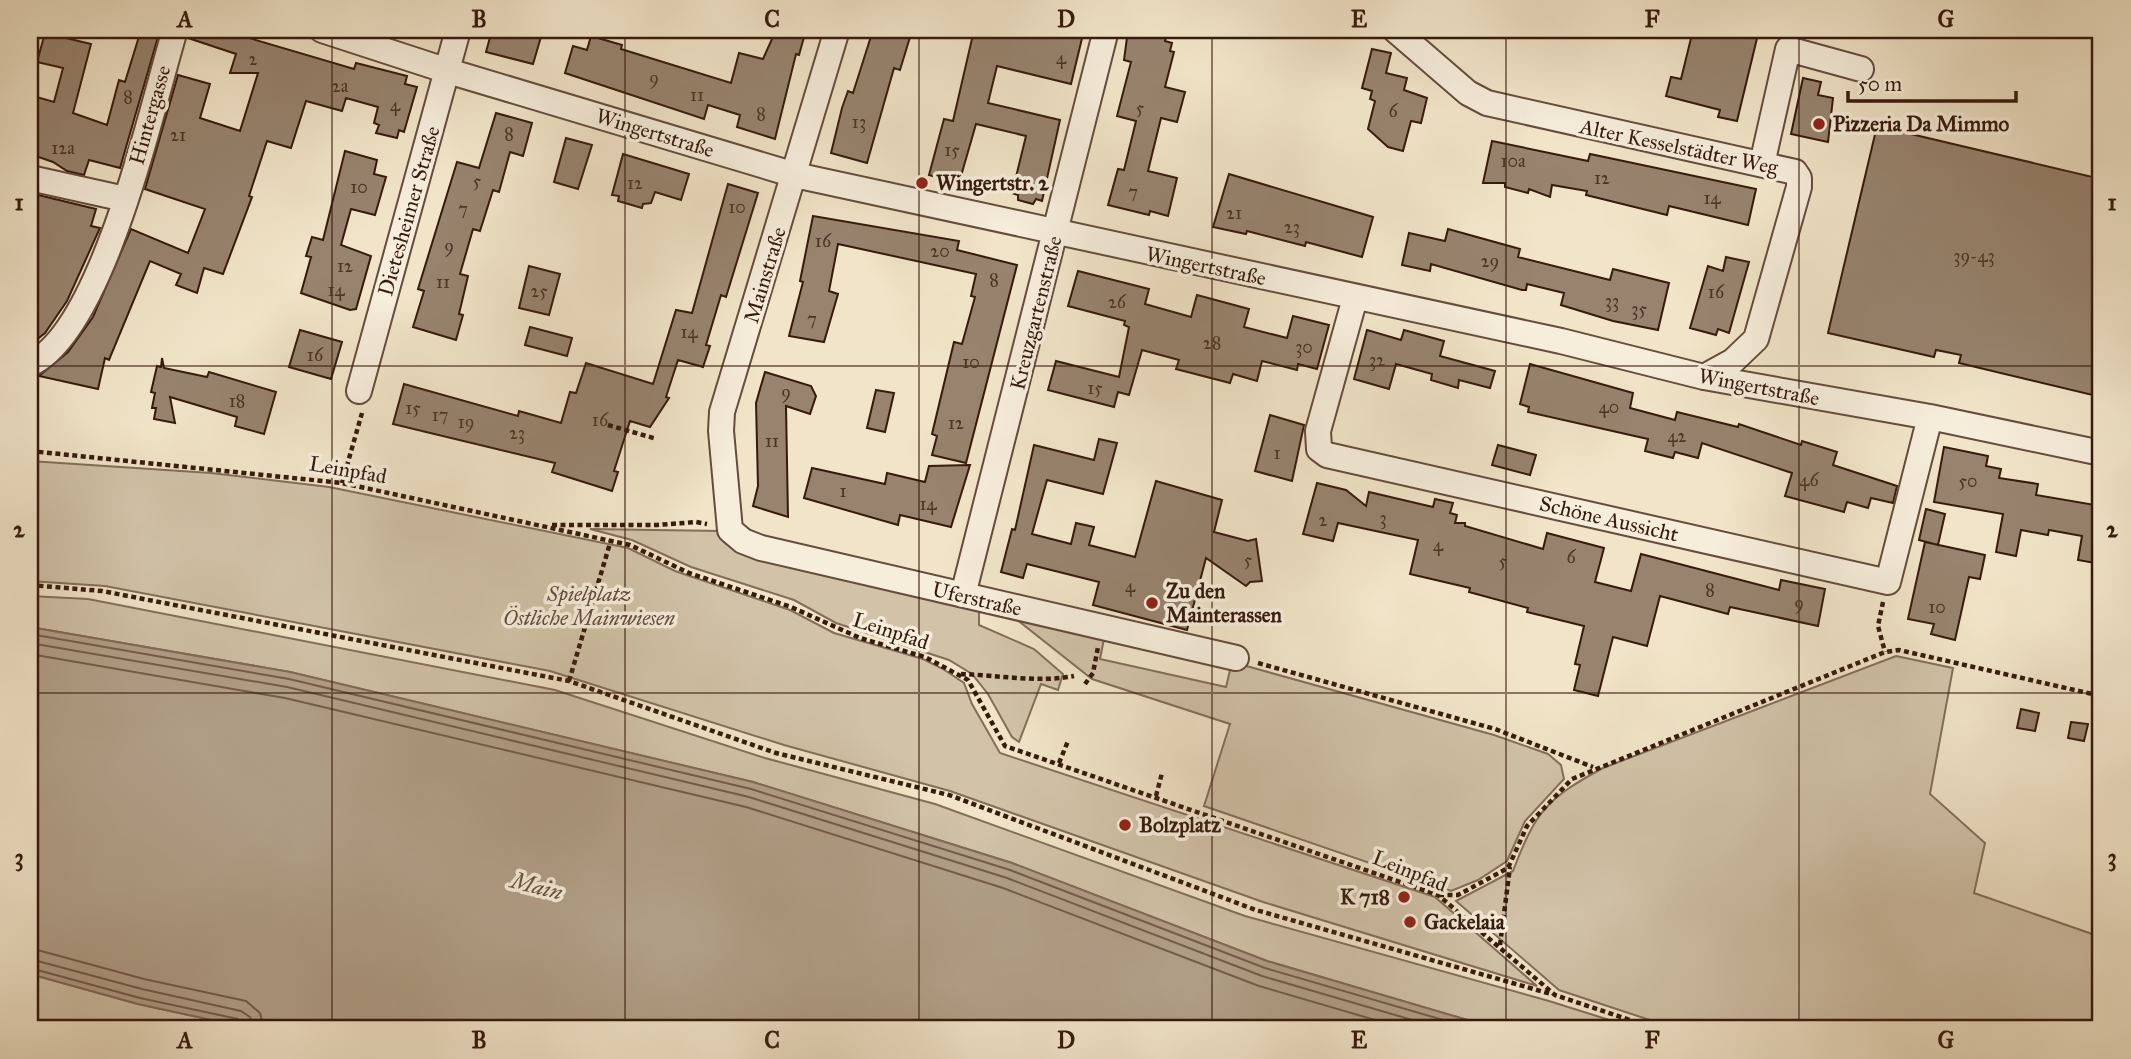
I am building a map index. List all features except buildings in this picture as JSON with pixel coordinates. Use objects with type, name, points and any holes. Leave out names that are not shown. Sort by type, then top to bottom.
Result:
[{"type":"street","name":"Hintergasse","points":[[30,364],[45,357],[75,319],[91,290],[125,200],[175,30]]},
{"type":"street","name":"Wingertstraße","points":[[322,30],[448,71],[795,175],[1355,299],[1561,341],[1704,377],[1930,416],[2101,453]]},
{"type":"street","name":"Dietesheimer Straße","points":[[359,391],[458,30]]},
{"type":"street","name":"Mainstraße","points":[[729,523],[720,431],[722,412],[837,30]]},
{"type":"street","name":"Kreuzgartenstraße","points":[[963,595],[1057,233],[1106,30]]},
{"type":"street","name":"Alter Kesselstädter Weg","points":[[1395,30],[1468,93],[1487,103],[1796,172],[1799,178],[1798,187],[1756,340],[1733,361],[1704,377]]},
{"type":"street","points":[[1762,164],[1788,49],[1861,69]]},
{"type":"street","points":[[30,178],[125,200]]},
{"type":"street","name":"Schöne Aussicht","points":[[1355,299],[1318,432],[1319,449],[1327,455],[1888,582]]},
{"type":"street","points":[[1888,582],[1930,416]]},
{"type":"street","name":"Uferstraße","points":[[729,523],[734,535],[761,548],[1236,658]]},
{"type":"path","points":[[342,483],[362,413],[359,391]]},
{"type":"path","points":[[608,425],[657,439]]},
{"type":"path","name":"Leinpfad","points":[[30,450],[342,483],[630,545],[689,573],[791,607],[860,638],[925,657],[960,674],[968,680],[1005,746],[1438,894],[1555,995],[1657,1029]]},
{"type":"path","points":[[541,525],[657,525],[696,522]]},
{"type":"path","points":[[569,681],[611,540]]},
{"type":"path","points":[[1885,652],[1878,626],[1888,582]]},
{"type":"path","points":[[30,585],[102,591],[569,681],[776,753],[949,795],[1256,910],[1555,995]]},
{"type":"path","points":[[1499,946],[1510,865],[1527,826],[1572,779],[1594,768],[1885,652],[1899,650],[2101,695]]},
{"type":"path","points":[[1236,658],[1367,691],[1495,729],[1594,768]]},
{"type":"path","points":[[1085,684],[1093,673]]},
{"type":"path","points":[[960,674],[1034,676],[1052,680],[1074,676]]},
{"type":"path","points":[[1059,763],[1068,741]]},
{"type":"path","points":[[1156,796],[1162,774]]},
{"type":"path","points":[[1438,894],[1458,895],[1485,882],[1510,865]]},
{"type":"green space","name":"Spielplatz Östliche Mainwiesen","points":[[30,461],[211,473],[329,487],[628,548],[675,571],[790,610],[834,633],[923,659],[943,669],[964,683],[972,704],[1000,753],[1435,897],[1537,986],[1263,902],[950,791],[784,745],[550,671],[105,586],[30,581]]},
{"type":"green space","points":[[590,529],[721,531],[726,544],[756,554],[979,610],[979,625],[1034,649],[1063,674],[1058,690],[1041,684],[1019,742],[1012,737],[988,694],[972,674],[949,660],[836,623],[794,600],[691,567],[632,540]]},
{"type":"green space","points":[[30,596],[88,599],[555,690],[765,758],[935,804],[1245,916],[1549,1001],[1638,1029],[1498,1029],[1267,961],[1012,863],[753,782],[290,672],[30,627]]},
{"type":"green space","points":[[1016,619],[1104,639],[1100,659],[1226,687],[1232,662],[1494,735],[1548,754],[1561,765],[1564,779],[1525,821],[1507,861],[1478,880],[1451,891],[1204,806],[1230,724],[1092,679]]},
{"type":"green space","points":[[1896,656],[1953,668],[1930,794],[1985,843],[1974,893],[2101,937],[2101,1029],[1677,1029],[1559,990],[1456,901],[1513,871],[1529,834],[1545,809],[1568,789],[1603,768]]},
{"type":"green space","points":[[30,974],[138,1004],[253,1029],[30,1029]]},
{"type":"water","name":"Main","points":[[30,627],[290,672],[753,782],[1012,863],[1267,961],[1498,1029],[253,1029],[138,1004],[30,974]]},
{"type":"place","name":"Pizzeria Da Mimmo","points":[[1819,124]]},
{"type":"place","name":"Wingertstr. 2","points":[[922,183]]},
{"type":"place","name":"Zu den Mainterassen","points":[[1152,603]]},
{"type":"place","name":"Bolzplatz","points":[[1125,825]]},
{"type":"place","name":"K 718","points":[[1404,897]]},
{"type":"place","name":"Gackelaia","points":[[1410,922]]}]
